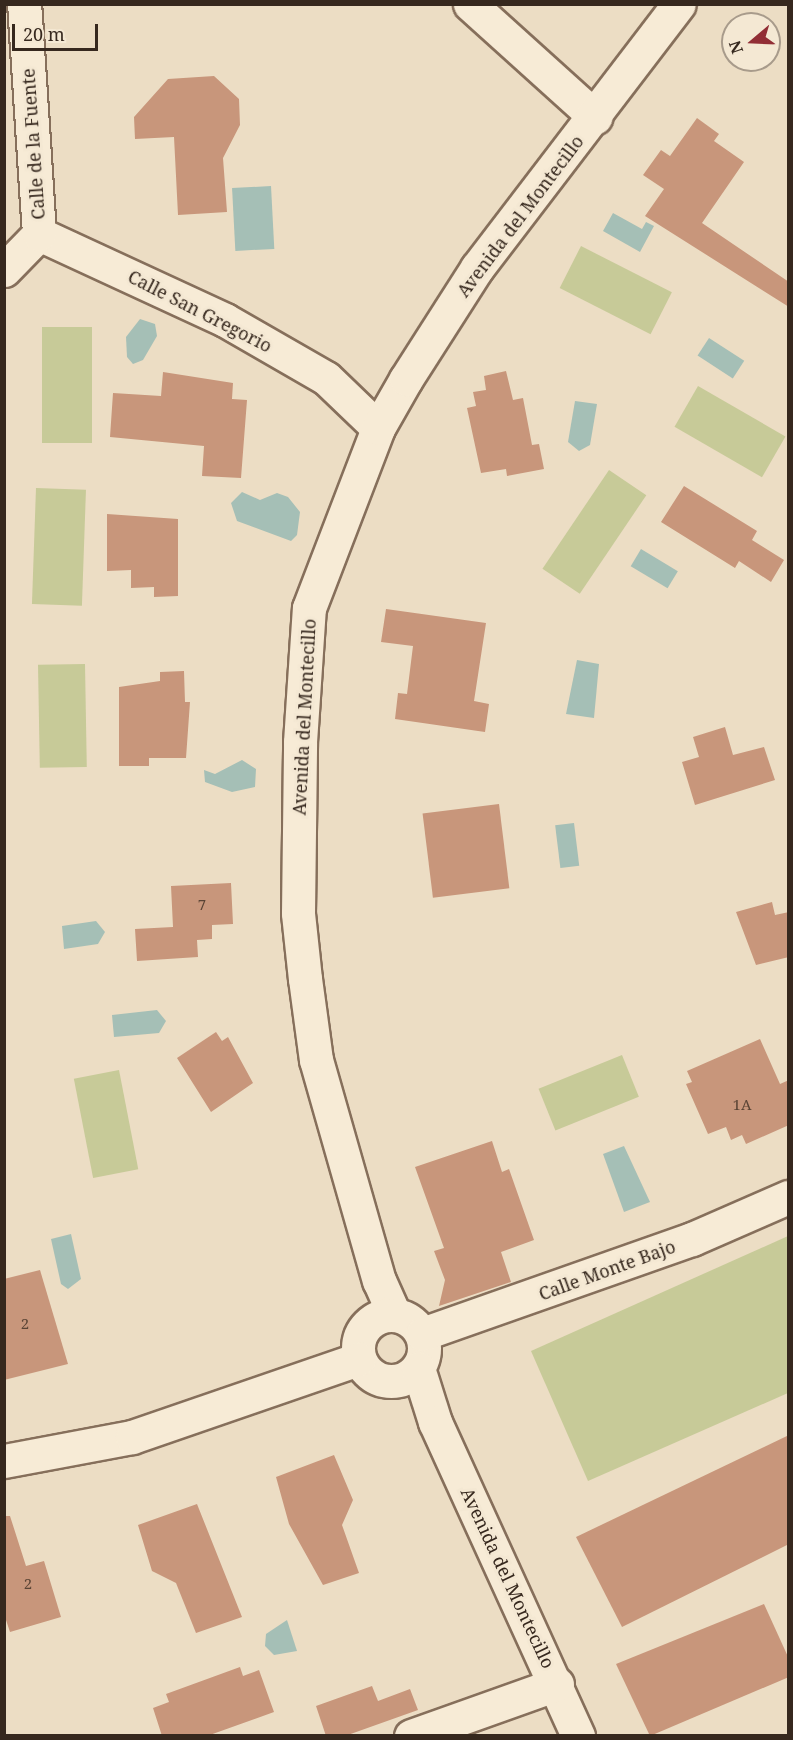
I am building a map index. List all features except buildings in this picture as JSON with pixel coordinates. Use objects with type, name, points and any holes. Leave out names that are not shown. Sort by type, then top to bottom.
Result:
[{"type":"street","name":"Calle de la Fuente","points":[[4,270],[39,234],[24,4]]},
{"type":"street","name":"Avenida del Montecillo","points":[[470,4],[595,117]]},
{"type":"street","name":"Avenida del Montecillo","points":[[383,1317],[379,1281],[316,1060],[298,913],[300,741],[309,608],[378,428],[477,268],[595,117],[679,4]]},
{"type":"street","name":"Calle San Gregorio","points":[[39,234],[225,320],[326,378],[378,428]]},
{"type":"street","name":"Calle Monte Bajo","points":[[422,1334],[692,1239],[789,1197]]},
{"type":"street","points":[[383,1317],[422,1334],[409,1374],[377,1379],[359,1359],[358,1340],[383,1317]]},
{"type":"street","points":[[4,1461],[132,1437],[359,1359]]},
{"type":"street","name":"Avenida del Montecillo","points":[[409,1374],[435,1422],[557,1684],[578,1736]]},
{"type":"street","points":[[411,1736],[557,1684]]},
{"type":"green space","points":[[581,246],[672,292],[651,334],[560,288]]},
{"type":"green space","points":[[42,327],[92,327],[92,443],[42,443]]},
{"type":"green space","points":[[698,386],[785,436],[762,477],[674,427]]},
{"type":"green space","points":[[609,470],[646,495],[580,594],[542,569]]},
{"type":"green space","points":[[36,488],[86,490],[82,606],[32,604]]},
{"type":"green space","points":[[85,664],[87,767],[40,768],[38,665]]},
{"type":"green space","points":[[622,1055],[639,1097],[555,1130],[539,1089]]},
{"type":"green space","points":[[119,1070],[138,1169],[93,1178],[74,1079]]},
{"type":"green space","points":[[788,1236],[788,1393],[588,1481],[531,1351]]},
{"type":"water","points":[[271,186],[274,249],[235,251],[232,188]]},
{"type":"water","points":[[613,213],[642,229],[646,222],[654,226],[640,252],[603,231]]},
{"type":"water","points":[[140,319],[155,324],[157,336],[143,360],[133,364],[127,357],[126,337]]},
{"type":"water","points":[[709,338],[744,361],[733,378],[698,356]]},
{"type":"water","points":[[575,401],[597,404],[590,445],[579,451],[568,442]]},
{"type":"water","points":[[242,492],[260,500],[277,493],[288,497],[300,512],[297,535],[291,541],[237,521],[231,503]]},
{"type":"water","points":[[641,549],[678,571],[668,588],[631,566]]},
{"type":"water","points":[[577,660],[599,664],[594,718],[566,714]]},
{"type":"water","points":[[242,760],[256,769],[255,787],[232,792],[205,782],[204,770],[215,774]]},
{"type":"water","points":[[574,823],[579,866],[560,868],[555,825]]},
{"type":"water","points":[[96,921],[105,932],[98,944],[64,949],[62,926]]},
{"type":"water","points":[[157,1010],[166,1021],[159,1033],[114,1037],[112,1015]]},
{"type":"water","points":[[624,1146],[650,1202],[624,1212],[603,1154]]},
{"type":"water","points":[[71,1234],[81,1279],[68,1289],[61,1284],[51,1239]]},
{"type":"water","points":[[287,1620],[297,1651],[274,1655],[265,1646],[266,1634]]}]
